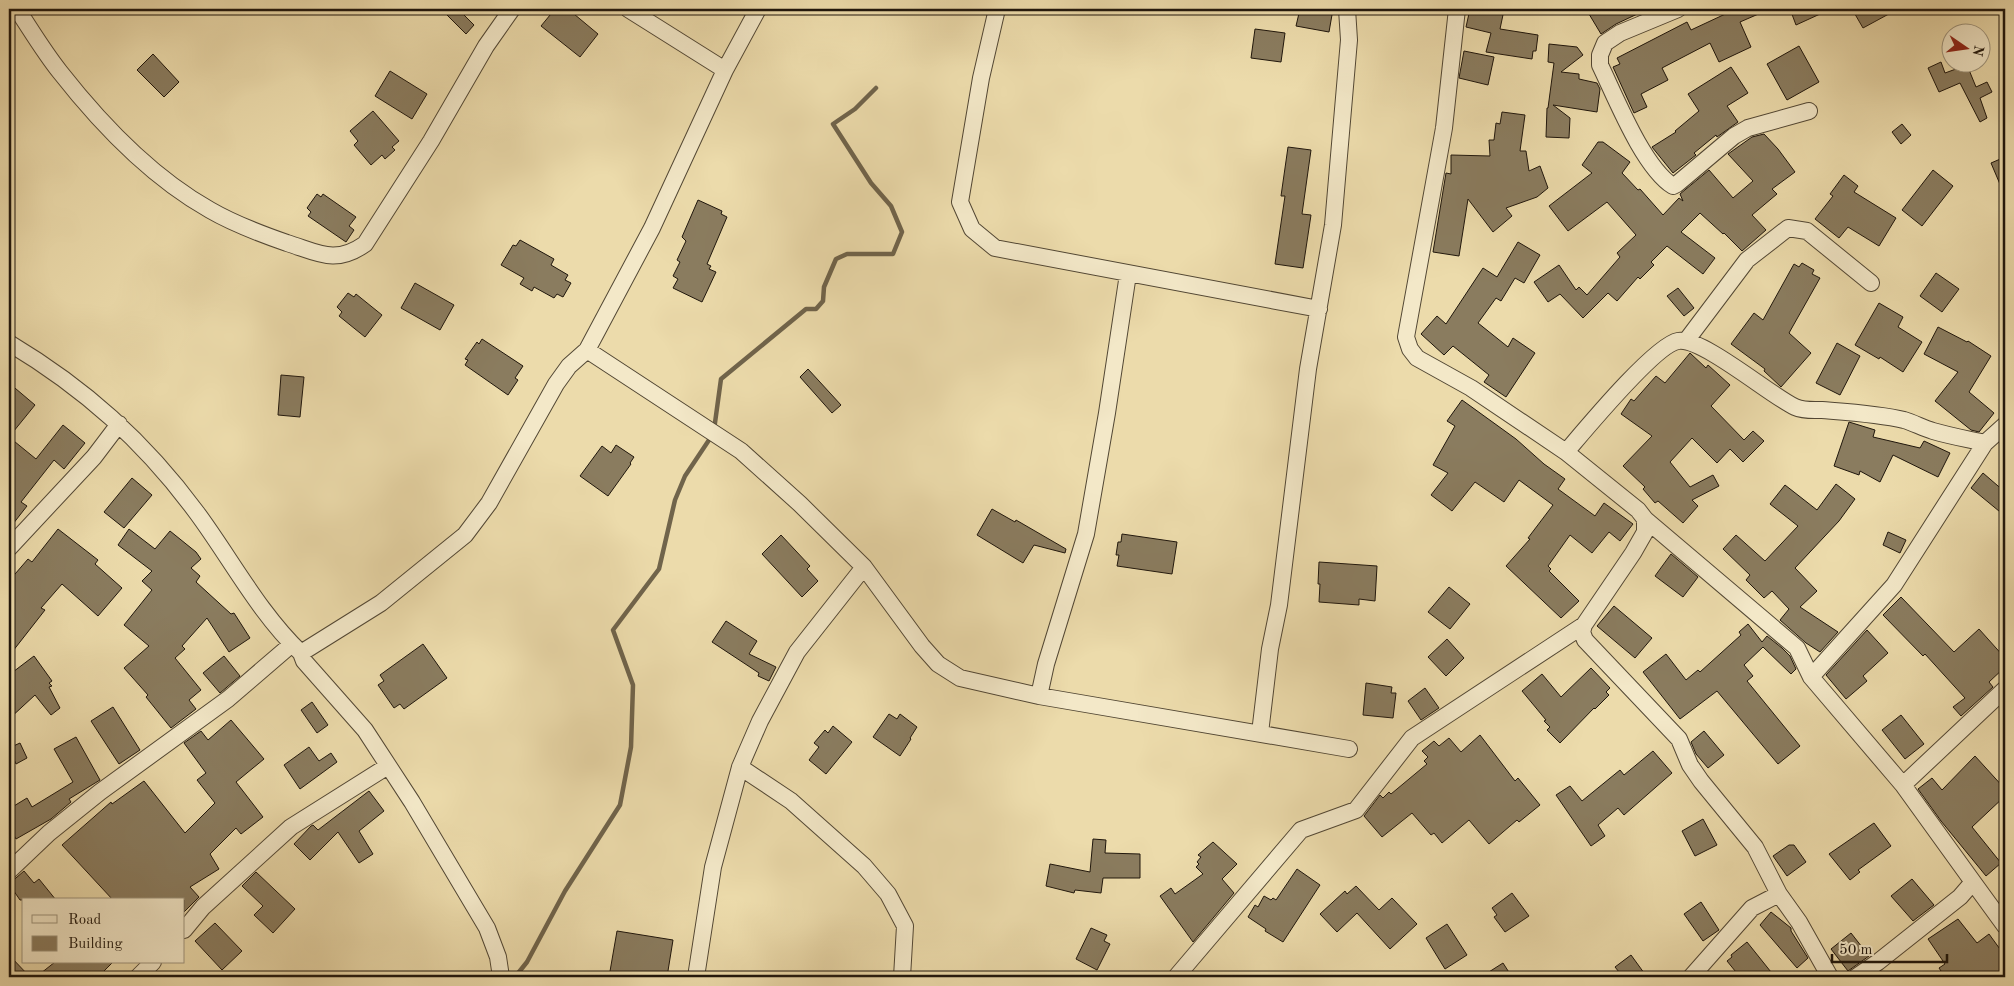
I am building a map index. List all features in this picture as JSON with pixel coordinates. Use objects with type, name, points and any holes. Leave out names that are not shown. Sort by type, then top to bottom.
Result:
[{"type":"street","points":[[17,9],[60,71],[114,133],[164,178],[210,210],[264,235],[331,257],[351,254],[365,244],[431,141],[486,46],[512,9]]},
{"type":"street","points":[[628,9],[725,70]]},
{"type":"street","points":[[9,871],[49,833],[100,792],[296,649],[380,603],[465,535],[488,503],[556,384],[569,366],[587,350],[652,228],[725,70],[758,9]]},
{"type":"street","points":[[997,9],[981,78],[960,202],[972,230],[995,248],[1319,309]]},
{"type":"street","points":[[1260,733],[1270,649],[1279,605],[1308,369],[1333,225],[1349,40],[1347,9]]},
{"type":"street","points":[[1457,9],[1444,128],[1406,337],[1410,349],[1417,358],[1471,388],[1566,452],[1638,510],[1645,519],[1797,648],[1811,677],[1903,786],[2005,926]]},
{"type":"street","points":[[1678,9],[1620,33],[1605,43],[1600,55],[1600,65],[1634,136],[1663,180],[1673,186],[1734,136],[1748,128],[1809,111]]},
{"type":"street","points":[[1686,341],[1747,260],[1788,228],[1807,230],[1871,283]]},
{"type":"street","points":[[1038,696],[1086,534],[1128,274]]},
{"type":"street","points":[[1566,452],[1645,364],[1669,343],[1678,340],[1686,341],[1747,374],[1795,407],[1904,420],[1933,431],[1985,443]]},
{"type":"street","points":[[9,343],[51,369],[95,402],[149,453],[196,512],[267,614],[304,661],[365,730],[487,928],[498,957],[502,977]]},
{"type":"street","points":[[587,350],[741,451],[800,504],[864,567],[922,646],[938,664],[960,678],[1038,696],[1350,749]]},
{"type":"street","points":[[9,548],[94,458],[119,424]]},
{"type":"street","points":[[1811,677],[1894,585],[1985,443],[2005,425]]},
{"type":"street","points":[[1645,519],[1645,532],[1633,553],[1584,624],[1582,632],[1585,640],[1679,739],[1690,765],[1700,781],[1754,847],[1779,894],[1799,922],[1830,977]]},
{"type":"street","points":[[696,977],[713,867],[740,767],[760,721],[797,652],[864,567]]},
{"type":"street","points":[[1176,977],[1301,830],[1356,810],[1412,738],[1584,624]]},
{"type":"street","points":[[1903,786],[2003,697]]},
{"type":"street","points":[[185,929],[204,907],[290,827],[388,766]]},
{"type":"street","points":[[740,767],[791,801],[864,866],[888,894],[905,926],[902,977]]},
{"type":"street","points":[[1856,977],[1878,962],[1960,897],[1972,882]]},
{"type":"street","points":[[1691,977],[1752,908],[1779,894]]},
{"type":"street","points":[[138,977],[151,964]]},
{"type":"building","points":[[441,9],[458,9],[474,25],[466,34]]},
{"type":"building","points":[[555,9],[568,9],[598,34],[580,57],[541,26]]},
{"type":"building","points":[[1300,9],[1333,9],[1329,32],[1296,26]]},
{"type":"building","points":[[1470,9],[1504,10],[1500,29],[1538,35],[1536,51],[1533,51],[1532,59],[1486,52],[1491,33],[1466,27]]},
{"type":"building","points":[[1586,9],[1648,9],[1616,24],[1601,34]]},
{"type":"building","points":[[1736,9],[1770,9],[1740,22],[1751,47],[1719,62],[1710,43],[1662,68],[1668,80],[1641,94],[1647,107],[1634,113],[1613,67],[1620,64],[1617,58],[1687,22],[1691,30]]},
{"type":"building","points":[[1790,9],[1831,9],[1796,25]]},
{"type":"building","points":[[1852,9],[1898,9],[1863,28]]},
{"type":"building","points":[[1255,29],[1285,33],[1281,62],[1251,58]]},
{"type":"building","points":[[1549,44],[1577,47],[1583,55],[1561,72],[1579,74],[1579,79],[1597,83],[1600,89],[1597,112],[1553,105],[1570,118],[1569,138],[1546,137],[1547,108],[1554,63],[1548,62]]},
{"type":"building","points":[[1799,46],[1819,82],[1787,100],[1767,64]]},
{"type":"building","points":[[1464,51],[1494,57],[1488,85],[1459,78]]},
{"type":"building","points":[[153,54],[179,82],[164,97],[137,70]]},
{"type":"building","points":[[1941,62],[1942,72],[1970,72],[1976,87],[1987,82],[1992,92],[1980,98],[1987,118],[1980,122],[1960,83],[1939,92],[1928,68]]},
{"type":"building","points":[[1731,67],[1748,93],[1727,106],[1738,122],[1717,137],[1716,135],[1694,153],[1696,155],[1673,173],[1652,147],[1676,132],[1699,111],[1688,94]]},
{"type":"building","points":[[390,71],[427,94],[412,119],[375,96]]},
{"type":"building","points":[[373,111],[399,141],[392,147],[395,150],[385,159],[382,155],[371,165],[354,145],[358,141],[350,131]]},
{"type":"building","points":[[1502,112],[1525,115],[1520,151],[1526,151],[1529,171],[1540,166],[1548,188],[1537,197],[1506,208],[1512,216],[1493,232],[1468,199],[1459,256],[1433,252],[1446,173],[1451,174],[1451,155],[1490,156],[1489,140],[1494,140],[1496,123],[1500,124]]},
{"type":"building","points":[[1902,124],[1911,135],[1901,144],[1892,132]]},
{"type":"building","points":[[1764,134],[1795,172],[1772,189],[1777,194],[1752,215],[1766,230],[1742,251],[1700,213],[1681,232],[1715,258],[1703,274],[1667,246],[1651,262],[1654,265],[1640,279],[1638,277],[1617,301],[1608,293],[1583,318],[1560,294],[1548,302],[1534,282],[1559,265],[1576,290],[1579,287],[1587,295],[1620,257],[1617,253],[1636,235],[1607,202],[1568,231],[1549,206],[1592,173],[1582,165],[1598,142],[1603,142],[1630,162],[1622,173],[1638,190],[1640,189],[1663,215],[1679,198],[1683,201],[1680,194],[1709,170],[1733,198],[1753,181],[1728,154],[1752,137]]},
{"type":"building","points":[[1288,147],[1311,150],[1302,214],[1311,215],[1303,268],[1275,264],[1285,196],[1281,196]]},
{"type":"building","points":[[2005,157],[2005,196],[1991,163]]},
{"type":"building","points":[[1933,170],[1953,186],[1922,226],[1902,210]]},
{"type":"building","points":[[1844,175],[1858,186],[1854,192],[1896,218],[1879,246],[1848,227],[1839,238],[1815,219],[1833,196],[1830,194]]},
{"type":"building","points":[[317,194],[321,197],[323,194],[356,217],[349,226],[354,230],[346,242],[308,216],[311,212],[307,208]]},
{"type":"building","points":[[698,200],[722,211],[721,214],[727,217],[707,264],[711,266],[709,269],[716,272],[702,302],[673,288],[678,279],[673,276],[680,262],[677,260],[686,241],[682,237]]},
{"type":"building","points":[[520,240],[554,259],[551,265],[568,275],[565,280],[571,283],[563,297],[557,294],[554,298],[534,287],[532,291],[520,284],[524,278],[501,265],[513,245],[516,246]]},
{"type":"building","points":[[1518,242],[1540,255],[1524,283],[1515,278],[1501,301],[1496,298],[1478,323],[1508,347],[1513,338],[1535,353],[1506,397],[1484,382],[1489,375],[1453,346],[1444,355],[1421,334],[1437,316],[1446,324],[1483,268],[1497,277]]},
{"type":"building","points":[[1802,263],[1814,270],[1812,274],[1820,278],[1789,333],[1811,353],[1781,387],[1764,371],[1765,369],[1731,344],[1754,313],[1763,320],[1794,264],[1799,267]]},
{"type":"building","points":[[1936,273],[1959,289],[1942,312],[1920,296]]},
{"type":"building","points":[[415,283],[454,305],[440,330],[401,308]]},
{"type":"building","points":[[1678,288],[1694,308],[1684,316],[1667,296]]},
{"type":"building","points":[[348,293],[354,297],[356,294],[382,315],[365,337],[339,316],[342,312],[337,307]]},
{"type":"building","points":[[1879,303],[1903,317],[1898,327],[1922,342],[1903,372],[1880,357],[1879,359],[1855,345]]},
{"type":"building","points":[[1938,327],[1968,341],[1991,356],[1969,392],[1994,413],[1979,432],[1971,430],[1935,401],[1958,372],[1924,354]]},
{"type":"building","points":[[482,339],[523,366],[515,378],[518,380],[508,395],[465,365],[468,360],[465,359],[477,342],[479,344]]},
{"type":"building","points":[[1837,343],[1860,356],[1840,395],[1816,383]]},
{"type":"building","points":[[1690,353],[1706,368],[1708,365],[1730,385],[1711,406],[1744,440],[1753,431],[1764,441],[1743,462],[1730,449],[1717,463],[1692,438],[1670,462],[1690,487],[1713,475],[1719,486],[1692,500],[1698,506],[1683,523],[1658,501],[1655,503],[1643,489],[1645,487],[1623,466],[1652,436],[1621,414],[1631,399],[1634,401],[1656,376],[1665,383]]},
{"type":"building","points":[[808,369],[841,405],[832,413],[800,377]]},
{"type":"building","points":[[281,375],[304,377],[300,417],[278,415]]},
{"type":"building","points":[[9,383],[35,405],[9,437]]},
{"type":"building","points":[[1462,400],[1516,439],[1544,464],[1565,479],[1558,489],[1595,516],[1604,503],[1633,524],[1620,541],[1609,532],[1592,553],[1570,535],[1548,566],[1551,569],[1549,571],[1579,601],[1561,618],[1506,566],[1530,539],[1528,538],[1553,505],[1519,480],[1504,502],[1475,482],[1452,511],[1431,495],[1448,473],[1433,465],[1455,426],[1447,421]]},
{"type":"building","points":[[1849,422],[1875,430],[1873,437],[1920,448],[1924,441],[1950,453],[1938,477],[1893,455],[1880,482],[1860,471],[1859,475],[1834,466]]},
{"type":"building","points":[[63,425],[85,443],[64,469],[54,460],[21,502],[27,506],[9,529],[9,437],[36,459]]},
{"type":"building","points":[[616,445],[634,457],[608,496],[580,476],[602,446],[611,453]]},
{"type":"building","points":[[1983,473],[2005,492],[2005,516],[1971,488]]},
{"type":"building","points":[[132,478],[152,495],[124,528],[104,512]]},
{"type":"building","points":[[1836,484],[1855,499],[1839,521],[1795,568],[1817,591],[1800,607],[1838,632],[1820,652],[1806,643],[1780,620],[1789,609],[1772,591],[1764,598],[1746,580],[1750,575],[1723,549],[1736,535],[1765,561],[1798,526],[1770,504],[1785,485],[1817,510]]},
{"type":"building","points":[[992,509],[1015,522],[1016,520],[1066,549],[1065,553],[1034,545],[1023,563],[977,535]]},
{"type":"building","points":[[58,529],[98,560],[95,564],[122,588],[98,616],[62,584],[41,608],[45,610],[9,656],[9,581],[28,559],[32,562]]},
{"type":"building","points":[[129,529],[155,549],[170,531],[196,552],[201,559],[191,568],[200,576],[196,582],[231,614],[234,613],[250,638],[229,652],[207,618],[182,646],[185,649],[175,658],[201,690],[189,700],[196,709],[171,728],[146,697],[148,695],[124,668],[149,646],[124,625],[152,590],[142,581],[152,571],[118,545]]},
{"type":"building","points":[[1888,532],[1906,540],[1900,553],[1883,545]]},
{"type":"building","points":[[1122,534],[1177,542],[1172,574],[1117,566],[1119,555],[1116,555],[1118,542],[1121,542]]},
{"type":"building","points":[[781,535],[810,566],[807,569],[818,581],[802,597],[762,554]]},
{"type":"building","points":[[1671,554],[1698,577],[1683,597],[1655,576]]},
{"type":"building","points":[[1319,562],[1377,566],[1375,601],[1359,599],[1359,605],[1319,602]]},
{"type":"building","points":[[1449,587],[1470,604],[1450,629],[1428,612]]},
{"type":"building","points":[[1901,597],[1954,652],[1979,629],[2005,658],[2005,667],[1989,682],[1993,687],[1961,716],[1953,707],[1965,698],[1925,654],[1923,656],[1883,615]]},
{"type":"building","points":[[1614,606],[1652,638],[1635,658],[1597,626]]},
{"type":"building","points":[[726,621],[757,641],[749,654],[776,667],[769,681],[758,676],[759,673],[712,642]]},
{"type":"building","points":[[1748,624],[1762,642],[1767,636],[1782,648],[1790,656],[1796,669],[1791,674],[1763,647],[1744,665],[1753,676],[1747,681],[1800,746],[1778,764],[1717,691],[1680,719],[1643,672],[1666,654],[1686,680],[1698,670],[1700,672],[1741,635],[1739,632]]},
{"type":"building","points":[[1867,630],[1888,653],[1863,676],[1867,681],[1846,699],[1826,675]]},
{"type":"building","points":[[1447,639],[1464,658],[1446,676],[1428,657]]},
{"type":"building","points":[[423,644],[447,678],[404,709],[400,704],[394,708],[378,685],[384,681],[380,675]]},
{"type":"building","points":[[34,656],[52,681],[49,683],[52,686],[49,687],[60,708],[51,715],[35,695],[9,719],[9,675]]},
{"type":"building","points":[[224,656],[240,676],[220,693],[203,673]]},
{"type":"building","points":[[1591,668],[1610,688],[1606,692],[1609,695],[1560,743],[1547,730],[1550,727],[1544,721],[1546,720],[1522,691],[1542,674],[1561,697]]},
{"type":"building","points":[[1366,683],[1392,687],[1391,693],[1396,693],[1393,718],[1363,715]]},
{"type":"building","points":[[1425,688],[1439,708],[1421,720],[1408,701]]},
{"type":"building","points":[[312,702],[328,725],[317,733],[301,710]]},
{"type":"building","points":[[113,707],[140,750],[119,764],[91,721]]},
{"type":"building","points":[[889,714],[897,719],[900,714],[917,727],[900,756],[873,737]]},
{"type":"building","points":[[1901,715],[1924,744],[1905,759],[1882,730]]},
{"type":"building","points":[[231,720],[264,759],[236,782],[263,817],[241,834],[236,828],[210,854],[219,869],[190,887],[199,897],[185,911],[185,898],[111,898],[62,845],[111,802],[112,804],[144,781],[185,833],[215,803],[197,780],[206,773],[184,743],[201,731],[208,740]]},
{"type":"building","points":[[833,726],[852,742],[826,774],[809,760],[819,747],[814,743],[825,730],[828,733]]},
{"type":"building","points":[[1704,731],[1724,755],[1708,768],[1696,754],[1691,742]]},
{"type":"building","points":[[1480,735],[1515,781],[1518,778],[1540,805],[1519,822],[1517,820],[1489,844],[1469,820],[1442,843],[1434,833],[1431,835],[1412,813],[1382,837],[1364,816],[1380,795],[1383,798],[1389,792],[1391,794],[1427,764],[1424,761],[1428,757],[1422,751],[1434,741],[1439,746],[1449,738],[1461,752]]},
{"type":"building","points":[[76,737],[100,780],[69,799],[71,802],[51,819],[16,839],[9,826],[9,809],[27,798],[32,807],[73,782],[54,749]]},
{"type":"building","points":[[20,743],[27,758],[16,764],[9,748]]},
{"type":"building","points":[[309,747],[319,761],[331,753],[337,762],[300,789],[284,765]]},
{"type":"building","points":[[1653,751],[1672,773],[1624,815],[1618,808],[1598,825],[1605,836],[1591,846],[1556,795],[1570,786],[1582,801],[1620,770],[1624,775]]},
{"type":"building","points":[[1975,756],[2005,789],[2005,796],[1972,827],[2001,863],[1986,876],[1941,821],[1918,789],[1932,778],[1942,790]]},
{"type":"building","points":[[369,791],[384,811],[359,831],[373,854],[359,863],[338,832],[310,860],[294,844],[311,826],[313,825],[318,830]]},
{"type":"building","points":[[1703,819],[1717,845],[1695,856],[1682,831]]},
{"type":"building","points":[[1874,823],[1891,846],[1858,870],[1860,872],[1850,880],[1829,854]]},
{"type":"building","points":[[1093,839],[1106,840],[1105,853],[1140,854],[1140,878],[1103,878],[1101,893],[1075,890],[1074,893],[1046,886],[1050,864],[1090,872]]},
{"type":"building","points":[[1213,842],[1237,864],[1222,879],[1234,893],[1193,942],[1160,896],[1171,888],[1175,894],[1203,874],[1196,867],[1201,857],[1198,855]]},
{"type":"building","points":[[1789,845],[1794,845],[1806,862],[1787,876],[1773,856]]},
{"type":"building","points":[[1297,869],[1320,885],[1283,942],[1265,931],[1266,929],[1248,917],[1255,905],[1258,907],[1264,896],[1271,900],[1273,898],[1276,900]]},
{"type":"building","points":[[24,871],[34,883],[39,879],[54,898],[22,898],[20,900],[9,884]]},
{"type":"building","points":[[256,872],[295,909],[273,933],[254,915],[263,906],[242,886]]},
{"type":"building","points":[[1912,879],[1934,905],[1913,921],[1891,896]]},
{"type":"building","points":[[1356,886],[1379,910],[1392,898],[1417,924],[1390,949],[1357,913],[1337,932],[1320,914],[1345,891],[1347,894]]},
{"type":"building","points":[[1512,893],[1529,916],[1505,932],[1494,917],[1497,915],[1492,908]]},
{"type":"building","points":[[1701,902],[1719,930],[1703,941],[1684,914]]},
{"type":"building","points":[[1771,912],[1791,928],[1808,958],[1797,968],[1760,925]]},
{"type":"building","points":[[1958,919],[1977,943],[1989,934],[2005,956],[2005,977],[1945,977],[1939,968],[1945,964],[1928,939]]},
{"type":"building","points":[[215,923],[242,951],[222,970],[195,941]]},
{"type":"building","points":[[1447,924],[1467,955],[1445,969],[1426,938]]},
{"type":"building","points":[[1091,928],[1107,935],[1104,941],[1110,944],[1097,970],[1076,959]]},
{"type":"building","points":[[617,931],[673,940],[667,977],[609,977]]},
{"type":"building","points":[[1851,933],[1869,956],[1848,971],[1831,949]]},
{"type":"building","points":[[1747,942],[1775,977],[1740,977],[1727,961],[1732,957],[1731,955]]},
{"type":"building","points":[[9,955],[30,977],[9,977]]},
{"type":"building","points":[[1631,955],[1647,977],[1623,977],[1615,967]]},
{"type":"building","points":[[1503,963],[1512,977],[1481,977]]},
{"type":"building","points":[[52,964],[111,964],[98,977],[36,977]]},
{"type":"waterway","points":[[714,430],[721,379],[806,309],[816,309],[823,301],[824,287],[836,259],[847,254],[893,254],[902,232],[891,206],[871,183],[833,124],[855,109],[876,88]]},
{"type":"waterway","points":[[515,977],[527,962],[565,891],[620,805],[631,747],[633,685],[613,630],[659,569],[675,500],[685,476],[711,437]]}]
